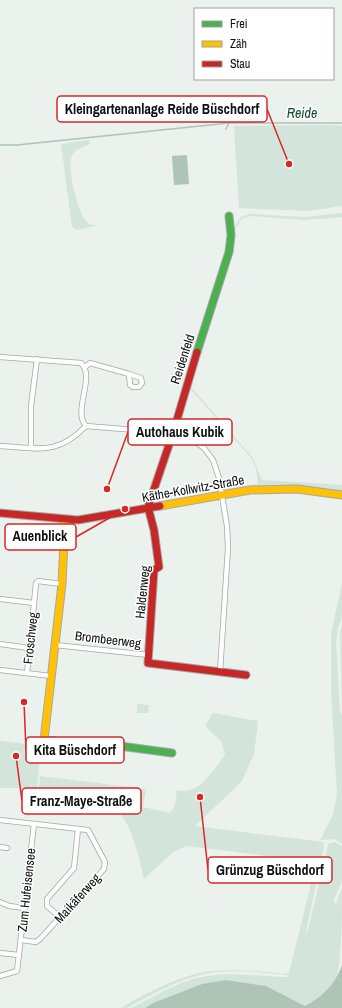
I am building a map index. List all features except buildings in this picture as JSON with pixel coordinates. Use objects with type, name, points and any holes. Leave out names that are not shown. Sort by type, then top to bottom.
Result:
[{"type":"street","name":"Reidenfeld","points":[[148,508],[173,433],[187,382],[229,252],[232,235],[228,216]]},
{"type":"street","points":[[0,357],[81,363],[87,372],[83,419],[86,426]]},
{"type":"street","points":[[31,448],[31,406],[37,359]]},
{"type":"street","points":[[85,367],[90,363],[129,374]]},
{"type":"street","points":[[0,446],[31,448],[54,447],[66,444],[86,426],[173,433],[191,439],[204,448],[213,460],[222,495],[227,526],[228,548],[220,672]]},
{"type":"street","name":"Käthe-Kollwitz-Straße","points":[[0,514],[78,520],[250,490],[276,489],[328,492],[342,495]]},
{"type":"street","name":"Haldenweg","points":[[148,508],[154,530],[159,567],[154,570],[149,655]]},
{"type":"street","points":[[65,520],[62,584],[44,740],[83,744],[90,742],[172,753]]},
{"type":"street","name":"Froschweg","points":[[26,673],[30,648],[36,582],[62,584]]},
{"type":"street","name":"Froschweg","points":[[0,599],[34,603]]},
{"type":"street","points":[[0,644],[30,648]]},
{"type":"street","name":"Brombeerweg","points":[[55,645],[149,655],[148,663],[246,675]]},
{"type":"street","points":[[0,670],[52,676]]},
{"type":"street","name":"Maikäferweg","points":[[0,820],[88,830],[105,862],[104,869],[40,939],[36,942],[21,940]]},
{"type":"street","name":"Zum Hufeisensee","points":[[0,976],[17,971],[34,824]]},
{"type":"street","points":[[60,917],[47,906],[47,899],[74,868],[78,829]]},
{"type":"street","points":[[0,847],[6,848]]},
{"type":"street","points":[[0,902],[9,906],[24,908]]},
{"type":"street","points":[[0,953],[19,955]]},
{"type":"shaded area","points":[[234,126],[342,126],[342,206],[308,211],[239,208]]},
{"type":"shaded area","points":[[89,140],[90,144],[80,148],[72,156],[72,179],[76,200],[83,216],[89,223],[98,225],[77,230],[72,227],[61,144]]},
{"type":"shaded area","points":[[187,155],[189,184],[174,185],[172,156]]},
{"type":"shaded area","points":[[342,213],[342,217],[305,220],[251,216],[242,218],[235,230],[234,247],[191,387],[253,458],[262,480],[342,485],[342,492],[311,488],[226,491],[223,489],[258,484],[256,468],[252,459],[188,386],[233,230],[241,217],[250,214],[304,217]]},
{"type":"shaded area","points":[[342,583],[342,617],[338,628],[336,642],[340,711],[342,716],[342,844],[334,839],[320,840],[333,815],[337,794],[331,690],[331,634]]},
{"type":"shaded area","points":[[342,624],[342,711],[340,631]]},
{"type":"shaded area","points":[[137,704],[149,705],[148,713],[137,713]]},
{"type":"shaded area","points":[[213,713],[258,721],[254,754],[242,781],[195,826],[323,842],[324,847],[305,936],[309,926],[328,844],[334,842],[342,846],[342,881],[333,902],[336,904],[342,888],[341,950],[336,980],[322,995],[305,1006],[266,986],[226,980],[202,984],[153,1003],[145,1008],[131,1008],[178,984],[208,976],[228,974],[289,977],[287,975],[253,972],[218,972],[196,976],[178,982],[127,1008],[121,1008],[164,985],[200,973],[230,970],[285,974],[289,973],[315,864],[301,860],[187,846],[173,852],[144,879],[132,835],[127,824],[114,806],[98,796],[82,792],[39,788],[40,776],[146,789],[143,807],[170,813],[175,805],[177,790],[185,791],[199,786],[211,774],[225,755],[222,742],[205,726]]},
{"type":"shaded area","points":[[35,739],[44,740],[41,747],[37,788],[0,788],[0,741],[34,745]]},
{"type":"shaded area","points":[[342,965],[342,1008],[145,1008],[153,1003],[202,984],[226,980],[266,986],[305,1006],[328,989],[336,978]]},
{"type":"waterway","name":"Reide","points":[[226,129],[229,123]]},
{"type":"waterway","name":"Reide","points":[[0,145],[17,145],[229,123],[342,123]]},
{"type":"traffic: fast","points":[[197,352],[229,252],[231,235],[229,216]]},
{"type":"traffic: fast","points":[[53,741],[83,745],[90,742],[172,753]]},
{"type":"traffic: slow","points":[[160,506],[250,490],[297,489],[342,495]]},
{"type":"traffic: slow","points":[[53,741],[44,740],[62,584],[65,520]]},
{"type":"traffic: jam","points":[[148,507],[173,433],[197,352]]},
{"type":"traffic: jam","points":[[0,513],[78,520],[160,506]]},
{"type":"traffic: jam","points":[[148,507],[154,530],[159,567],[154,570],[148,663],[246,675]]},
{"type":"place","name":"Kleingartenanlage Reide Büschdorf","points":[[289,164]]},
{"type":"place","name":"Autohaus Kubik","points":[[107,489]]},
{"type":"place","name":"Auenblick","points":[[125,509]]},
{"type":"place","name":"Kita Büschdorf","points":[[24,702]]},
{"type":"place","name":"Franz-Maye-Straße","points":[[16,756]]},
{"type":"place","name":"Grünzug Büschdorf","points":[[200,797]]}]
